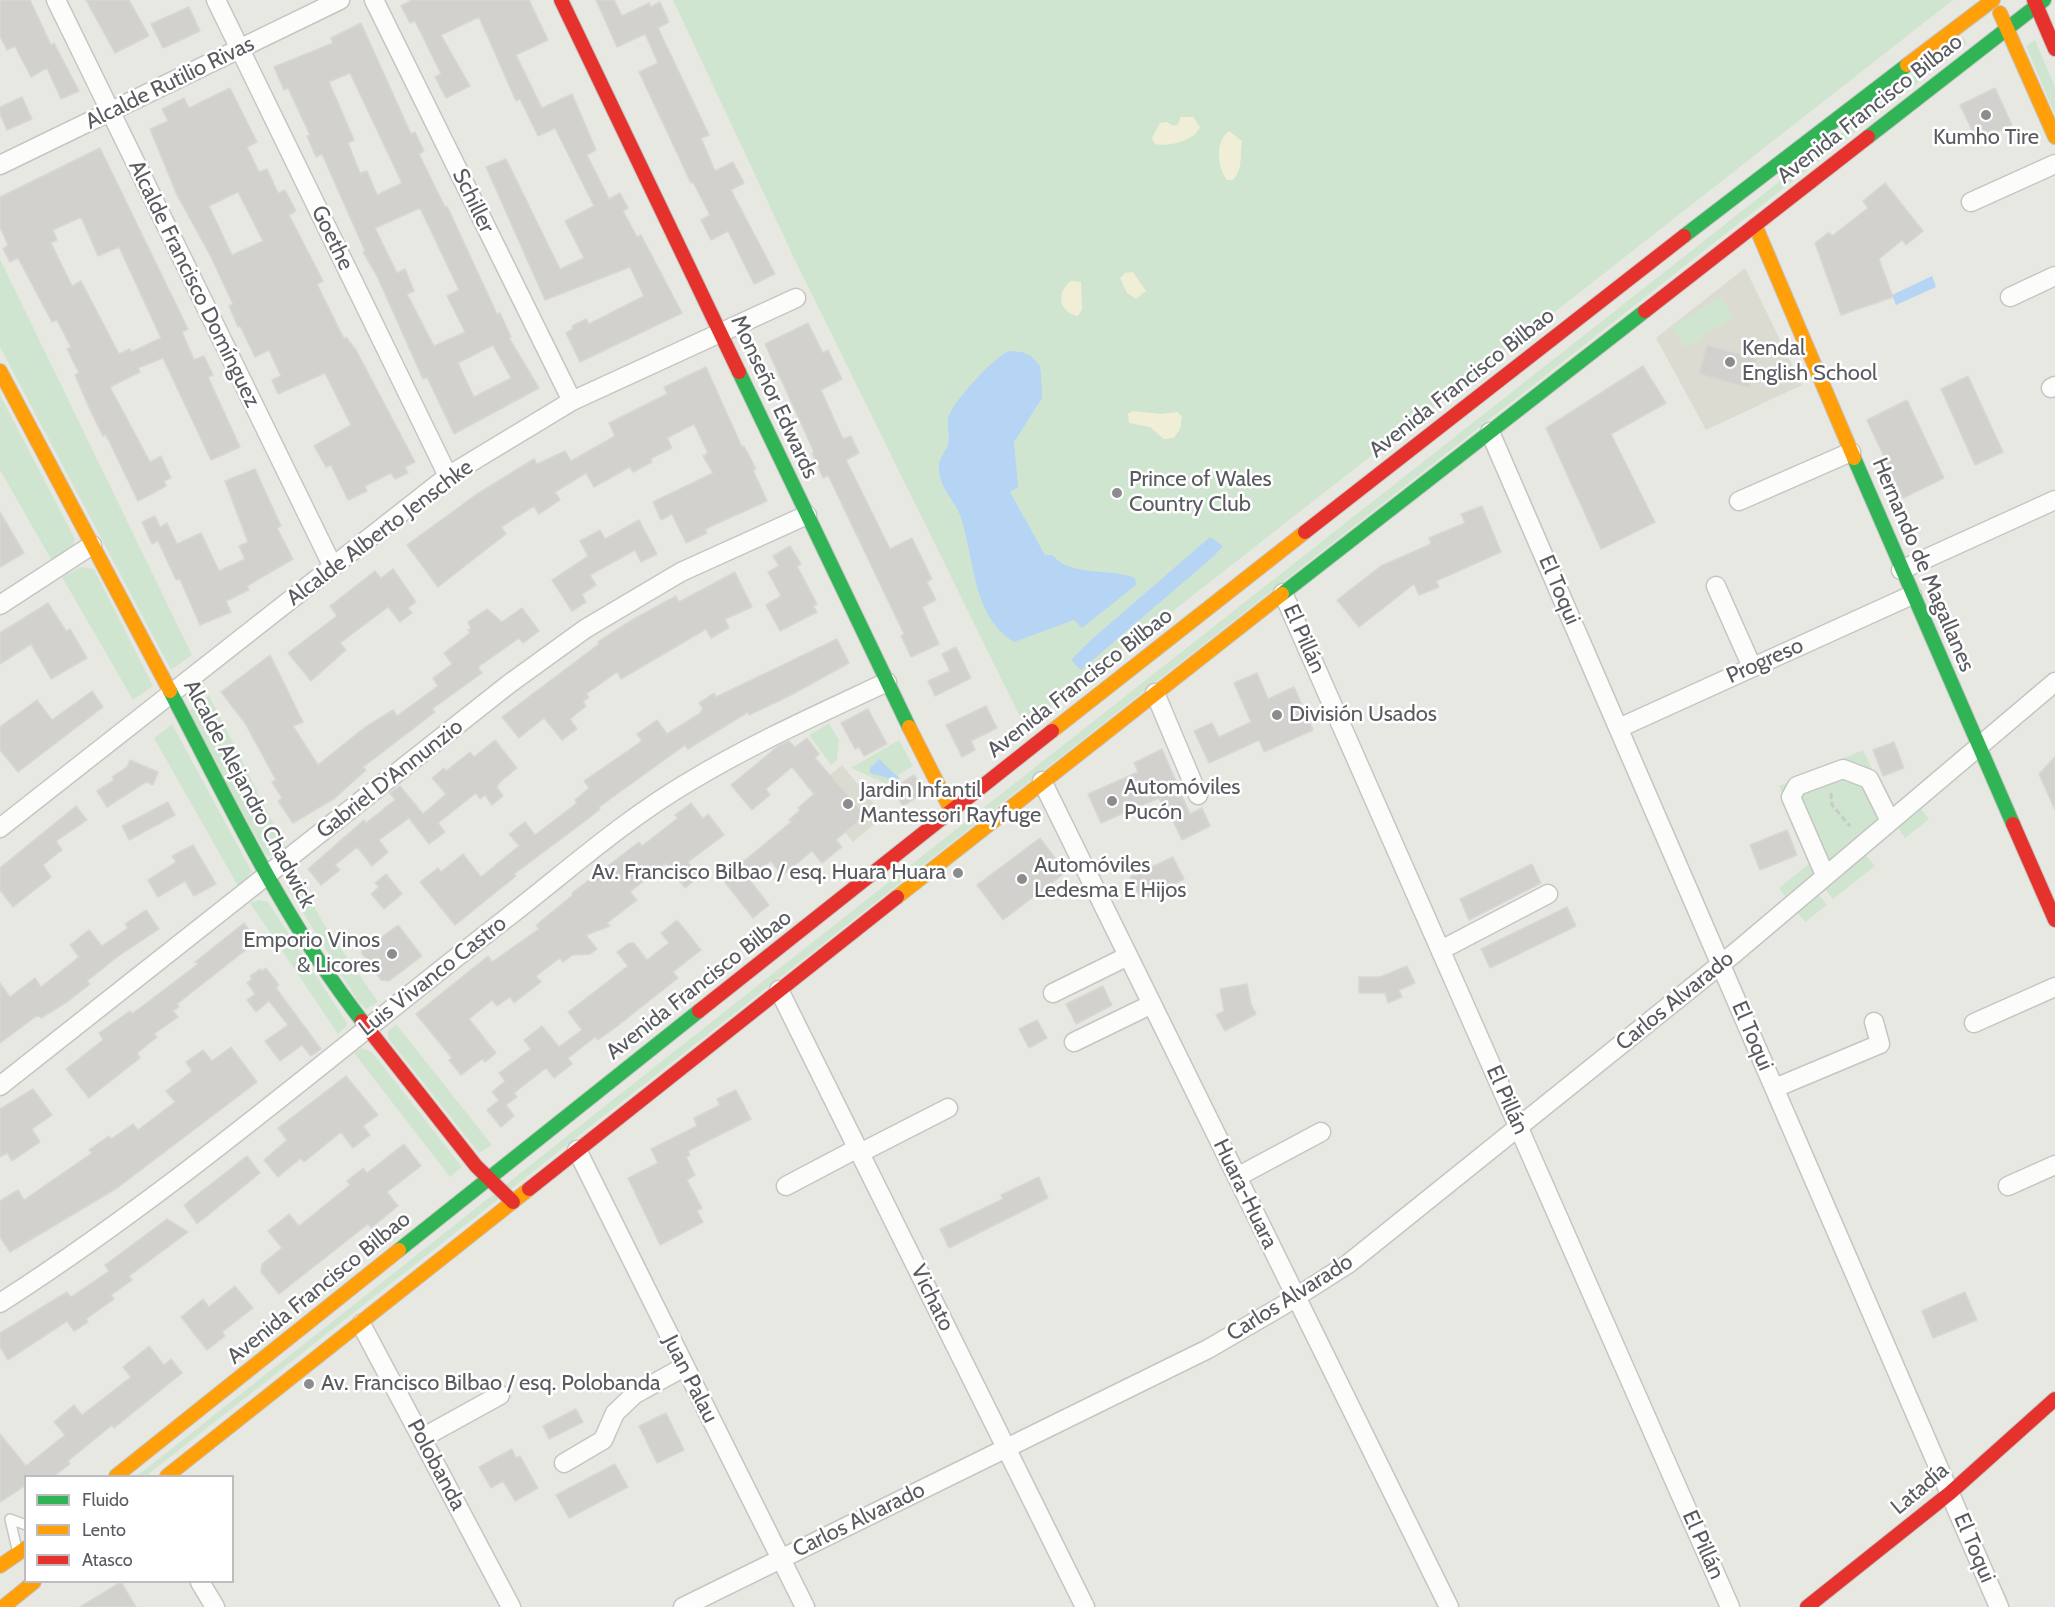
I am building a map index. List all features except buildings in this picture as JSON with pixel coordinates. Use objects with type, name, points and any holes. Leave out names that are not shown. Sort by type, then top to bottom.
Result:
[{"type":"main road","name":"Monseñor Edwards","points":[[561,0],[887,682],[951,810],[953,829],[946,853],[937,864]]},
{"type":"main road","points":[[1993,0],[2055,137]]},
{"type":"main road","name":"Avenida Francisco Bilbao","points":[[117,1475],[951,810],[1750,184],[1993,0]]},
{"type":"main road","points":[[2038,2],[2055,49]]},
{"type":"main road","name":"Avenida Francisco Bilbao","points":[[168,1475],[937,864],[1490,432],[1751,215],[2007,28],[2038,2]]},
{"type":"main road","points":[[1750,184],[1751,215]]},
{"type":"main road","name":"Hernando de Magallanes","points":[[1751,215],[1901,570],[2055,920]]},
{"type":"main road","name":"Alcalde Alejandro Chadwick","points":[[0,372],[268,876],[315,956],[366,1028],[489,1179],[513,1202]]},
{"type":"main road","name":"Latadía","points":[[1807,1607],[1950,1492],[2055,1399]]},
{"type":"main road","points":[[0,1566],[22,1551]]},
{"type":"main road","points":[[3,1607],[32,1583]]},
{"type":"street","name":"Alcalde Francisco Domínguez","points":[[56,0],[333,567]]},
{"type":"street","name":"Goethe","points":[[216,0],[448,476]]},
{"type":"street","name":"Alcalde Rutilio Rivas","points":[[0,165],[340,0]]},
{"type":"street","name":"Schiller","points":[[374,0],[572,401]]},
{"type":"street","points":[[1971,202],[2055,164]]},
{"type":"street","points":[[2010,297],[2055,276]]},
{"type":"street","name":"Alcalde Alberto Jenschke","points":[[0,828],[448,476],[572,401],[796,298]]},
{"type":"street","name":"El Toqui","points":[[1490,432],[2000,1607]]},
{"type":"street","points":[[1739,501],[1851,452]]},
{"type":"street","points":[[1901,570],[2055,501]]},
{"type":"street","name":"Gabriel D'Annunzio","points":[[0,1086],[509,684],[585,629],[681,572],[807,515]]},
{"type":"street","points":[[0,604],[92,545]]},
{"type":"street","points":[[1716,586],[1752,667]]},
{"type":"street","name":"El Pillán","points":[[1283,593],[1730,1607]]},
{"type":"street","name":"Progreso","points":[[1619,728],[1912,595]]},
{"type":"street","name":"Luis Vivanco Castro","points":[[0,1303],[82,1251],[626,825],[685,784],[760,742],[887,682]]},
{"type":"street","name":"Carlos Alvarado","points":[[683,1607],[1208,1349],[1296,1298],[1374,1244],[1721,963],[2055,682]]},
{"type":"street","points":[[1155,693],[1198,795]]},
{"type":"street","points":[[1825,875],[1791,797],[1797,786],[1843,769],[1869,779],[1890,821]]},
{"type":"street","name":"Huara-Huara","points":[[1042,782],[1449,1607]]},
{"type":"street","points":[[1441,950],[1548,894]]},
{"type":"street","points":[[1053,993],[1128,956]]},
{"type":"street","points":[[1974,1023],[2055,987]]},
{"type":"street","name":"Vichato","points":[[779,990],[1085,1607]]},
{"type":"street","points":[[1074,1042],[1152,1004]]},
{"type":"street","points":[[1775,1088],[1880,1044],[1874,1022]]},
{"type":"street","points":[[786,1186],[948,1108]]},
{"type":"street","points":[[1237,1177],[1321,1132]]},
{"type":"street","name":"Juan Palau","points":[[577,1150],[805,1607]]},
{"type":"street","points":[[2008,1186],[2055,1165]]},
{"type":"street","name":"Polobanda","points":[[361,1324],[511,1607]]},
{"type":"street","points":[[564,1463],[603,1440],[615,1413],[635,1394],[684,1367]]},
{"type":"street","points":[[422,1438],[500,1395]]},
{"type":"street","points":[[201,1583],[215,1607]]},
{"type":"lane","points":[[10,1519],[24,1525]]},
{"type":"lane","points":[[0,1527],[10,1519]]},
{"type":"lane","points":[[10,1519],[22,1551]]},
{"type":"path","points":[[1832,773],[1832,805],[1850,826]]},
{"type":"shaded area","name":"Kendal English School","points":[[1745,268],[1802,385],[1706,430],[1656,338]]},
{"type":"shaded area","name":"Jardin Infantil Mantessori Rayfuge","points":[[842,765],[884,816],[853,842],[811,791]]},
{"type":"green space","name":"Prince of Wales Country Club","points":[[673,0],[1953,0],[1025,727],[794,258]]},
{"type":"green space","points":[[1963,37],[1967,44],[147,1475],[138,1475]]},
{"type":"green space","points":[[2035,40],[2055,87],[2055,115],[2026,46]]},
{"type":"green space","points":[[0,259],[192,655],[171,670],[0,347]]},
{"type":"green space","points":[[1720,296],[1733,317],[1685,348],[1672,327]]},
{"type":"green space","points":[[0,395],[75,539],[71,551],[52,561],[0,470]]},
{"type":"green space","points":[[81,567],[94,569],[153,686],[133,700],[62,577]]},
{"type":"green space","points":[[209,695],[287,851],[277,857],[266,855],[187,712]]},
{"type":"green space","points":[[829,723],[839,740],[837,760],[831,765],[809,735]]},
{"type":"green space","points":[[172,724],[252,872],[239,888],[154,738]]},
{"type":"green space","points":[[899,740],[913,766],[898,775],[902,781],[893,787],[851,768]]},
{"type":"green space","points":[[1863,750],[1892,811],[1819,870],[1779,786]]},
{"type":"green space","points":[[1921,809],[1929,819],[1905,838],[1898,828]]},
{"type":"green space","points":[[1866,855],[1875,866],[1833,899],[1825,889]]},
{"type":"green space","points":[[1811,862],[1817,871],[1785,896],[1779,888]]},
{"type":"green space","points":[[296,872],[322,921],[378,1002],[366,1009],[357,1000],[287,887],[287,878]]},
{"type":"green space","points":[[1819,895],[1827,905],[1805,922],[1798,913]]},
{"type":"green space","points":[[259,900],[268,902],[347,1023],[338,1034],[250,903]]},
{"type":"green space","points":[[396,1024],[492,1145],[479,1153],[388,1038],[388,1032]]},
{"type":"green space","points":[[361,1048],[372,1052],[462,1167],[450,1177],[354,1053]]},
{"type":"sand","points":[[1181,117],[1193,117],[1200,127],[1197,132],[1180,142],[1167,145],[1155,144],[1152,138],[1160,123],[1167,122],[1173,126],[1178,124]]},
{"type":"sand","points":[[1229,131],[1242,141],[1240,166],[1233,180],[1227,180],[1224,175],[1219,154],[1221,141]]},
{"type":"sand","points":[[1133,272],[1146,291],[1136,299],[1127,293],[1120,278],[1125,273]]},
{"type":"sand","points":[[1071,281],[1081,282],[1082,309],[1078,316],[1066,310],[1061,301],[1066,285]]},
{"type":"sand","points":[[1133,411],[1161,414],[1178,412],[1182,417],[1180,429],[1174,438],[1164,439],[1150,427],[1129,423],[1128,414]]},
{"type":"water","points":[[1932,276],[1936,287],[1896,305],[1892,295]]},
{"type":"water","points":[[1009,351],[1022,352],[1031,356],[1040,366],[1042,398],[1014,442],[1018,487],[1010,492],[1045,555],[1052,555],[1070,567],[1135,578],[1136,585],[1082,628],[1074,620],[1014,642],[1000,631],[982,601],[960,515],[942,483],[939,470],[940,460],[948,445],[948,420],[954,406],[986,369]]},
{"type":"water","points":[[1210,537],[1223,546],[1214,556],[1081,670],[1071,660],[1091,640]]},
{"type":"water","points":[[879,759],[898,777],[897,782],[892,784],[888,778],[870,773],[870,768]]},
{"type":"traffic: fast","points":[[1868,137],[2044,0]]},
{"type":"traffic: fast","points":[[1684,236],[1907,65]]},
{"type":"traffic: fast","points":[[1282,594],[1645,311]]},
{"type":"traffic: fast","points":[[739,372],[909,727]]},
{"type":"traffic: fast","points":[[1854,458],[2013,824]]},
{"type":"traffic: fast","points":[[170,691],[283,902],[307,943],[362,1021]]},
{"type":"traffic: fast","points":[[399,1250],[699,1011]]},
{"type":"traffic: slow","points":[[1907,65],[1993,0]]},
{"type":"traffic: slow","points":[[2000,13],[2055,137]]},
{"type":"traffic: slow","points":[[1755,225],[1854,458]]},
{"type":"traffic: slow","points":[[0,371],[170,691]]},
{"type":"traffic: slow","points":[[1052,731],[1305,532]]},
{"type":"traffic: slow","points":[[897,897],[1282,594]]},
{"type":"traffic: slow","points":[[909,727],[951,810]]},
{"type":"traffic: slow","points":[[168,1475],[529,1189]]},
{"type":"traffic: slow","points":[[117,1475],[399,1250]]},
{"type":"traffic: slow","points":[[0,1566],[24,1549]]},
{"type":"traffic: slow","points":[[3,1607],[33,1583]]},
{"type":"traffic: jam","points":[[561,0],[739,372]]},
{"type":"traffic: jam","points":[[2034,0],[2055,49]]},
{"type":"traffic: jam","points":[[1645,311],[1868,137]]},
{"type":"traffic: jam","points":[[1305,532],[1684,236]]},
{"type":"traffic: jam","points":[[699,1011],[1052,731]]},
{"type":"traffic: jam","points":[[2013,824],[2055,920]]},
{"type":"traffic: jam","points":[[529,1189],[897,897]]},
{"type":"traffic: jam","points":[[362,1021],[476,1166],[513,1202]]},
{"type":"traffic: jam","points":[[1807,1607],[1950,1493],[2055,1399]]},
{"type":"place","name":"Kumho Tire","points":[[1986,115]]},
{"type":"place","name":"Kendal English School","points":[[1730,362]]},
{"type":"place","name":"Prince of Wales Country Club","points":[[1117,493]]},
{"type":"place","name":"División Usados","points":[[1277,715]]},
{"type":"place","name":"Automóviles Pucón","points":[[1112,801]]},
{"type":"place","name":"Jardin Infantil Mantessori Rayfuge","points":[[848,804]]},
{"type":"place","name":"Av. Francisco Bilbao / esq. Huara Huara","points":[[958,873]]},
{"type":"place","name":"Automóviles Ledesma E Hijos","points":[[1022,879]]},
{"type":"place","name":"Emporio Vinos & Licores","points":[[392,954]]},
{"type":"place","name":"Av. Francisco Bilbao / esq. Polobanda","points":[[309,1384]]}]
